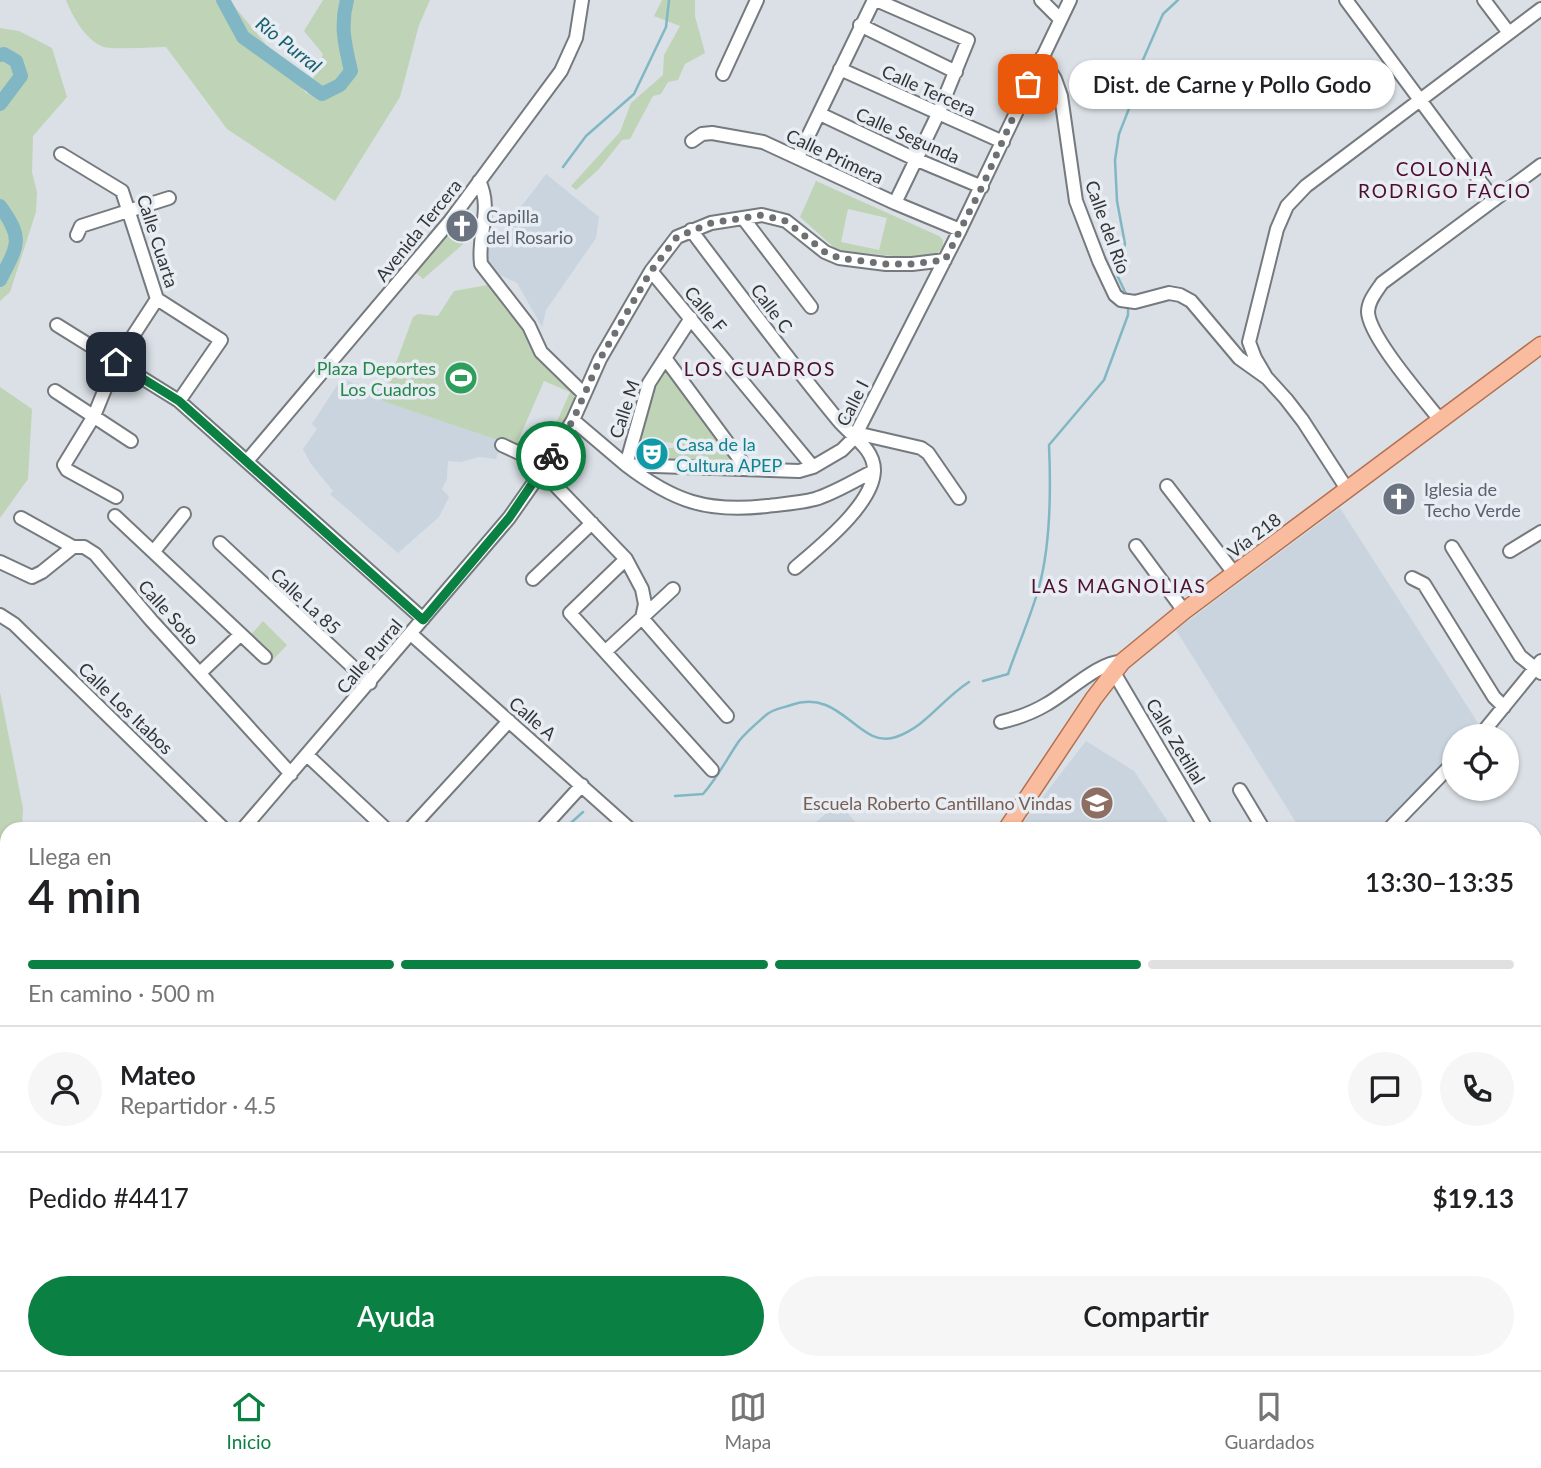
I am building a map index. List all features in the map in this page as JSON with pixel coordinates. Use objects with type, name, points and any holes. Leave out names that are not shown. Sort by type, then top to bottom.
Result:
[{"type":"main road","name":"Vía 218","points":[[1011,822],[1117,666],[1184,611],[1440,420],[1539,353]]},
{"type":"street","name":"Avenida Tercera","points":[[247,461],[420,258],[567,62],[576,38],[582,0]]},
{"type":"street","points":[[723,74],[757,0]]},
{"type":"street","points":[[798,157],[860,25],[875,0],[968,40],[938,114],[895,204]]},
{"type":"street","points":[[1041,0],[1060,19]]},
{"type":"street","points":[[945,260],[1070,0]]},
{"type":"street","points":[[1346,0],[1494,200]]},
{"type":"street","points":[[1484,0],[1509,33]]},
{"type":"street","points":[[1268,378],[1255,358],[1249,341],[1277,229],[1287,206],[1306,186],[1541,9]]},
{"type":"street","points":[[860,25],[956,72]]},
{"type":"street","name":"Calle del Río","points":[[1042,57],[1061,96],[1076,201],[1105,278],[1115,295],[1121,300],[1135,302],[1169,293],[1191,301],[1239,358],[1268,378],[1303,421],[1347,489]]},
{"type":"street","name":"Calle Tercera","points":[[840,69],[1003,142]]},
{"type":"street","name":"Calle Segunda","points":[[820,114],[982,187]]},
{"type":"street","name":"Calle Primera","points":[[692,141],[702,134],[737,135],[763,142],[895,204],[960,230]]},
{"type":"street","name":"Calle Cuarta","points":[[61,154],[122,191],[157,299],[221,340],[179,401]]},
{"type":"street","points":[[1440,420],[1374,332],[1368,309],[1372,297],[1382,283],[1541,165]]},
{"type":"street","points":[[479,181],[485,193],[486,205],[481,264],[529,326],[541,352],[584,394]]},
{"type":"street","points":[[77,235],[81,226],[169,198]]},
{"type":"street","name":"Calle Purral","points":[[249,822],[509,518],[573,420],[600,359],[651,271],[677,237],[711,223],[762,215],[786,221],[825,252],[839,258],[899,264],[945,260]]},
{"type":"street","points":[[743,218],[811,307]]},
{"type":"street","name":"Calle C","points":[[691,230],[772,338],[868,450],[874,471]]},
{"type":"street","name":"Calle I","points":[[626,465],[799,471],[813,467],[842,450],[855,435],[945,260]]},
{"type":"street","name":"Calle F","points":[[651,271],[813,467]]},
{"type":"street","points":[[116,497],[67,470],[64,465],[94,416],[116,362],[157,299]]},
{"type":"street","name":"Calle M","points":[[691,318],[649,383],[626,465],[653,486],[672,495],[696,504],[739,509],[817,498],[874,471]]},
{"type":"street","points":[[57,325],[179,401],[423,620]]},
{"type":"street","points":[[665,358],[747,469]]},
{"type":"street","points":[[55,391],[131,441]]},
{"type":"street","points":[[573,420],[626,465]]},
{"type":"street","points":[[855,435],[920,448],[928,453],[959,498]]},
{"type":"street","points":[[502,445],[528,457],[626,559],[642,589],[645,604],[642,618]]},
{"type":"street","points":[[795,568],[858,508],[874,471]]},
{"type":"street","points":[[1167,486],[1234,573]]},
{"type":"street","points":[[154,551],[184,514]]},
{"type":"street","points":[[116,516],[265,657]]},
{"type":"street","name":"Calle Soto","points":[[21,518],[73,547],[84,547],[95,554],[291,774]]},
{"type":"street","points":[[533,579],[592,523]]},
{"type":"street","points":[[1510,551],[1541,532]]},
{"type":"street","name":"Calle La 85","points":[[220,543],[370,682]]},
{"type":"street","points":[[0,562],[27,576],[37,576],[73,547]]},
{"type":"street","points":[[1136,547],[1184,611]]},
{"type":"street","points":[[1452,547],[1520,656],[1539,667],[1490,724]]},
{"type":"street","points":[[626,559],[570,613],[712,770]]},
{"type":"street","points":[[1412,578],[1424,584],[1494,697],[1504,707]]},
{"type":"street","points":[[606,651],[673,589]]},
{"type":"street","name":"Calle Los Itabos","points":[[0,615],[14,624],[53,661],[217,822]]},
{"type":"street","points":[[642,618],[727,716]]},
{"type":"street","name":"Calle A","points":[[411,634],[622,822]]},
{"type":"street","points":[[200,673],[240,635]]},
{"type":"street","points":[[1001,722],[1021,718],[1045,705],[1107,664],[1117,666]]},
{"type":"street","name":"Calle Zetillal","points":[[1117,666],[1204,822]]},
{"type":"street","points":[[416,822],[509,721]]},
{"type":"street","points":[[307,755],[378,822]]},
{"type":"street","points":[[1396,822],[1442,774]]},
{"type":"street","points":[[548,822],[582,785]]},
{"type":"street","points":[[1240,790],[1259,822]]},
{"type":"shaded area","points":[[546,174],[599,217],[596,238],[546,310],[542,327],[517,283],[496,273],[486,262],[489,249]]},
{"type":"shaded area","points":[[341,379],[382,391],[382,401],[502,441],[496,459],[479,457],[461,462],[448,461],[447,479],[442,489],[449,497],[439,517],[398,553],[330,494],[333,491],[311,464],[303,449],[317,429],[312,424]]},
{"type":"shaded area","points":[[1340,508],[1478,723],[1442,724],[1442,762],[1387,822],[1296,822],[1176,630]]},
{"type":"shaded area","name":"Escuela Roberto Cantillano Vindas","points":[[1086,741],[1134,771],[1168,822],[1023,822]]},
{"type":"shaded area","points":[[838,803],[856,822],[816,822]]},
{"type":"green space","points":[[66,0],[229,0],[307,94],[323,54],[304,31],[323,0],[430,0],[419,25],[400,97],[335,201],[227,129],[166,47],[104,47],[92,40],[81,28]]},
{"type":"green space","points":[[662,0],[695,0],[695,16],[705,53],[685,64],[678,80],[668,82],[661,94],[653,96],[630,139],[622,140],[599,169],[576,190],[571,186],[620,132],[631,103],[663,75],[664,55],[680,26],[654,16]]},
{"type":"green space","points":[[0,28],[19,31],[52,48],[67,97],[33,136],[32,172],[37,192],[36,212],[10,292],[0,301]]},
{"type":"green space","points":[[816,181],[939,236],[943,240],[943,247],[937,254],[913,258],[837,250],[800,217]],"holes":[[[848,209],[887,218],[879,250],[841,242]]]},
{"type":"green space","points":[[480,217],[482,219],[462,245],[423,279],[415,272],[446,233],[460,243]]},
{"type":"green space","points":[[488,285],[574,394],[575,399],[554,442],[541,459],[510,444],[382,401],[413,317],[418,314],[438,316],[454,291]],"holes":[[[544,381],[570,392],[551,435],[539,430],[531,446],[518,441]]]},
{"type":"green space","points":[[665,364],[735,463],[663,463],[665,448],[673,448],[673,443],[642,439],[639,460],[632,454],[651,385]]},
{"type":"green space","points":[[0,387],[32,409],[28,479],[0,518]]},
{"type":"green space","points":[[263,621],[287,645],[267,666],[269,650],[262,643],[257,644],[250,636]]},
{"type":"green space","points":[[0,692],[23,808],[22,822],[0,822]]},
{"type":"waterway","name":"Río Purral","points":[[223,0],[243,37],[322,94],[340,85],[351,71],[344,27],[347,0]]},
{"type":"waterway","points":[[563,167],[586,136],[634,94],[666,27],[669,0]]},
{"type":"waterway","points":[[1127,296],[1117,275],[1125,244],[1117,201],[1115,160],[1119,134],[1130,106],[1139,69],[1163,14],[1178,0]]},
{"type":"waterway","name":"Río Purral","points":[[0,55],[4,54],[16,61],[21,76],[0,104]]},
{"type":"waterway","name":"Río Purral","points":[[0,206],[13,227],[16,242],[0,280]]},
{"type":"waterway","points":[[983,681],[1008,674],[1039,587],[1046,553],[1049,516],[1049,445],[1104,380],[1128,315],[1128,306]]},
{"type":"waterway","points":[[675,796],[703,794],[742,738],[775,710],[809,702],[824,704],[871,735],[883,739],[896,737],[917,726],[969,682]]},
{"type":"waterway","points":[[572,822],[583,812]]},
{"type":"way so far","points":[[551,456],[573,420],[600,359],[651,271],[677,237],[711,223],[762,215],[786,221],[825,252],[839,258],[886,264],[945,260],[982,187],[1028,84]]},
{"type":"place","name":"Dist. de Carne y Pollo Godo","points":[[1028,84]]},
{"type":"place","name":"Capilla del Rosario","points":[[462,226]]},
{"type":"place","name":"Plaza Deportes Los Cuadros","points":[[461,378]]},
{"type":"place","name":"Casa de la Cultura APEP","points":[[652,454]]},
{"type":"place","name":"Iglesia de Techo Verde","points":[[1399,499]]},
{"type":"place","name":"Escuela Roberto Cantillano Vindas","points":[[1097,803]]},
{"type":"district","name":"COLONIA RODRIGO FACIO","points":[[1445,179]]},
{"type":"district","name":"LOS CUADROS","points":[[760,368]]},
{"type":"district","name":"LAS MAGNOLIAS","points":[[1119,585]]},
{"type":"route","points":[[116,362],[179,401],[423,620],[509,518],[551,456]]}]
